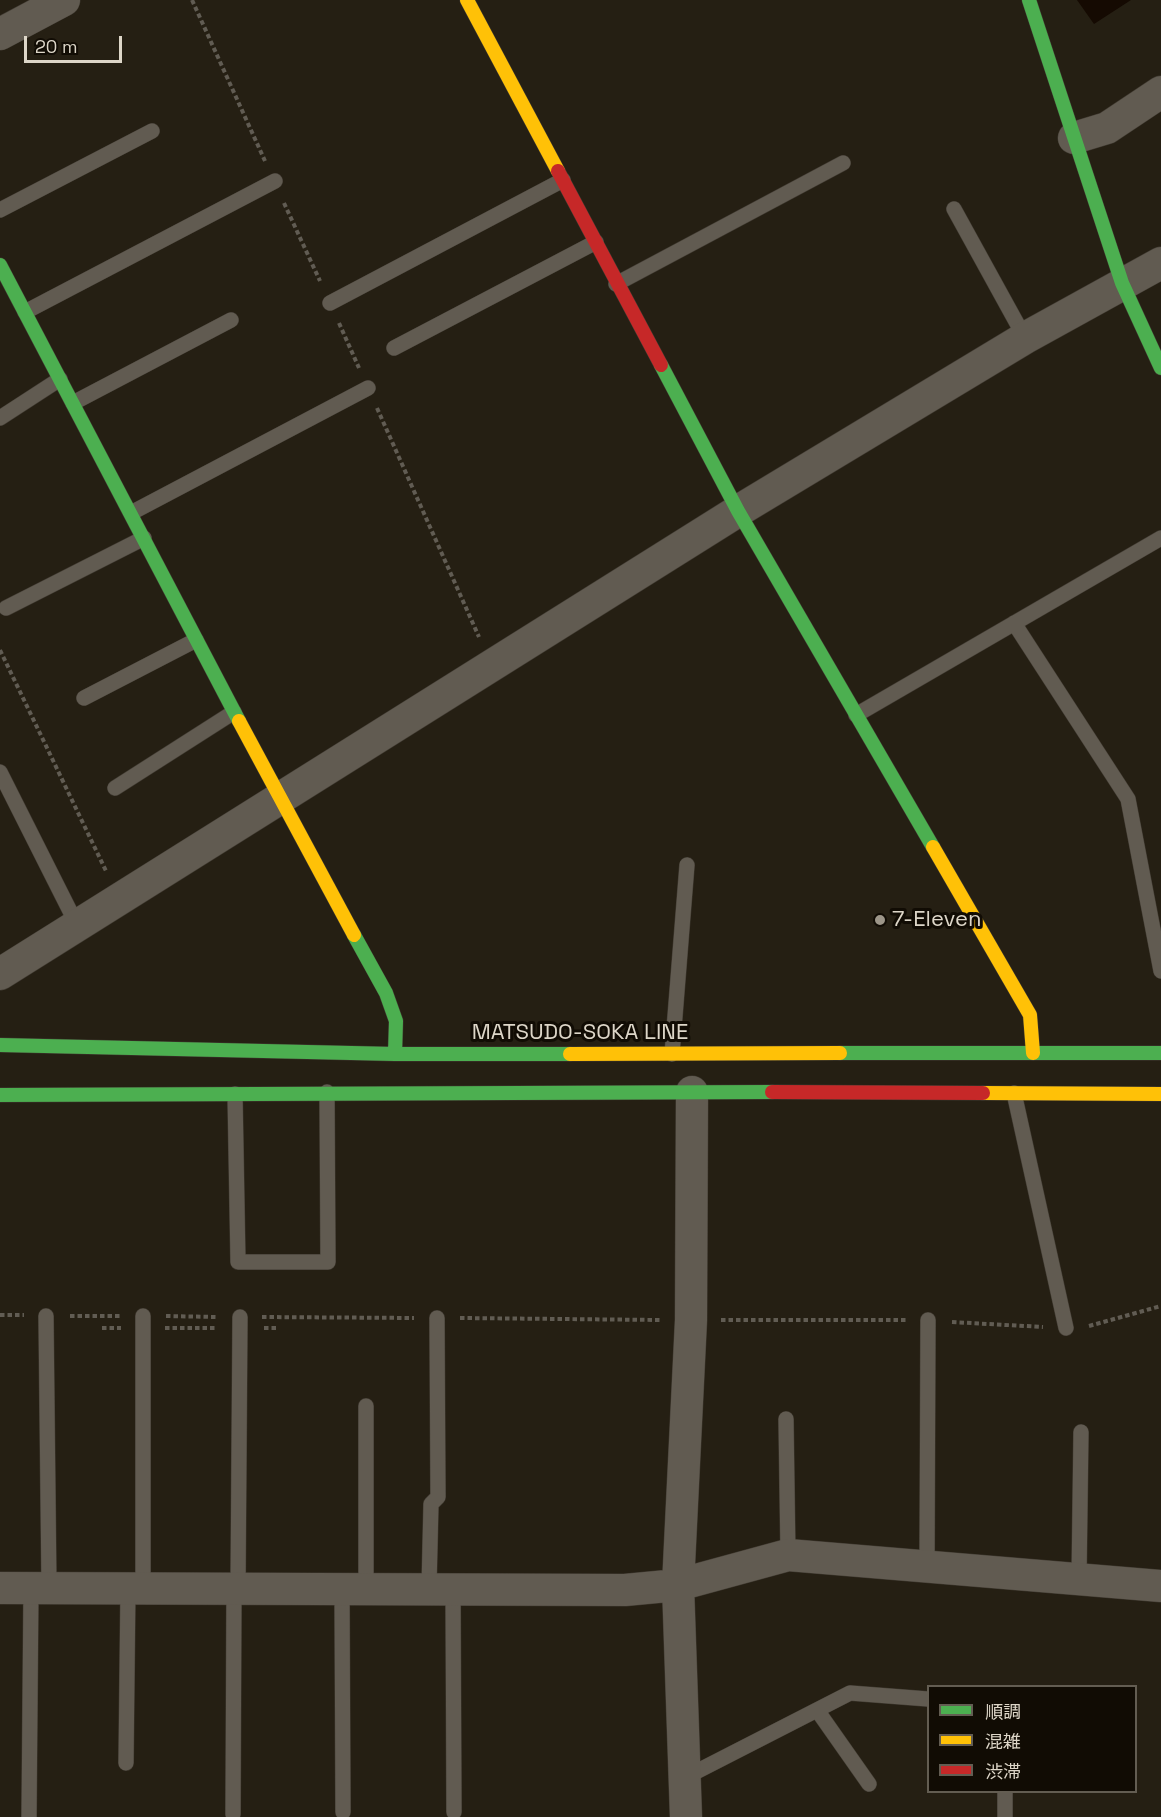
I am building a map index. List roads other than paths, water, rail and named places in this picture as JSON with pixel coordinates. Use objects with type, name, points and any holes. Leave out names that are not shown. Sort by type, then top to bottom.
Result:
[{"type":"street","points":[[0,34],[64,0]]},
{"type":"street","points":[[467,0],[738,511],[1030,1015],[1033,1053]]},
{"type":"street","points":[[1029,0],[1122,283],[1161,368]]},
{"type":"street","points":[[1074,138],[1107,128],[1161,92]]},
{"type":"street","points":[[0,974],[738,511],[1025,338],[1161,262]]},
{"type":"street","points":[[0,265],[279,798],[386,993],[396,1021],[395,1054]]},
{"type":"street","name":"MATSUDO-SOKA LINE","points":[[0,1045],[395,1054],[1161,1053]]},
{"type":"street","points":[[0,1095],[327,1092],[1161,1094]]},
{"type":"street","points":[[686,1817],[678,1585],[691,1320],[692,1092]]},
{"type":"street","points":[[0,1588],[625,1590],[678,1585],[788,1555],[1161,1587]]},
{"type":"lane","points":[[0,210],[152,131]]},
{"type":"lane","points":[[616,284],[843,163]]},
{"type":"lane","points":[[330,303],[563,180]]},
{"type":"lane","points":[[25,312],[275,182]]},
{"type":"lane","points":[[954,209],[1025,338]]},
{"type":"lane","points":[[394,348],[596,242]]},
{"type":"lane","points":[[73,403],[231,320]]},
{"type":"lane","points":[[0,418],[60,379]]},
{"type":"lane","points":[[131,513],[368,388]]},
{"type":"lane","points":[[6,608],[144,538]]},
{"type":"lane","points":[[856,715],[1161,538]]},
{"type":"lane","points":[[1014,624],[1128,799],[1161,971]]},
{"type":"lane","points":[[84,698],[196,640]]},
{"type":"lane","points":[[115,788],[234,712]]},
{"type":"lane","points":[[0,772],[77,925]]},
{"type":"lane","points":[[672,1054],[687,865]]},
{"type":"lane","points":[[235,1094],[238,1262],[328,1262],[327,1092]]},
{"type":"lane","points":[[1014,1093],[1066,1328]]},
{"type":"lane","points":[[29,1817],[40,1588],[46,1316]]},
{"type":"lane","points":[[437,1318],[438,1497],[430,1503],[441,1588],[454,1812]]},
{"type":"lane","points":[[927,1567],[928,1320]]},
{"type":"lane","points":[[126,1763],[135,1587],[142,1322]]},
{"type":"lane","points":[[233,1814],[240,1323]]},
{"type":"lane","points":[[343,1812],[366,1406]]},
{"type":"lane","points":[[786,1419],[788,1555]]},
{"type":"lane","points":[[1079,1579],[1081,1432]]},
{"type":"lane","points":[[686,1777],[850,1693],[927,1699]]},
{"type":"lane","points":[[817,1710],[869,1784]]},
{"type":"lane","points":[[1005,1793],[1005,1817]]},
{"type":"place","name":"7-Eleven","points":[[880,920]]}]
